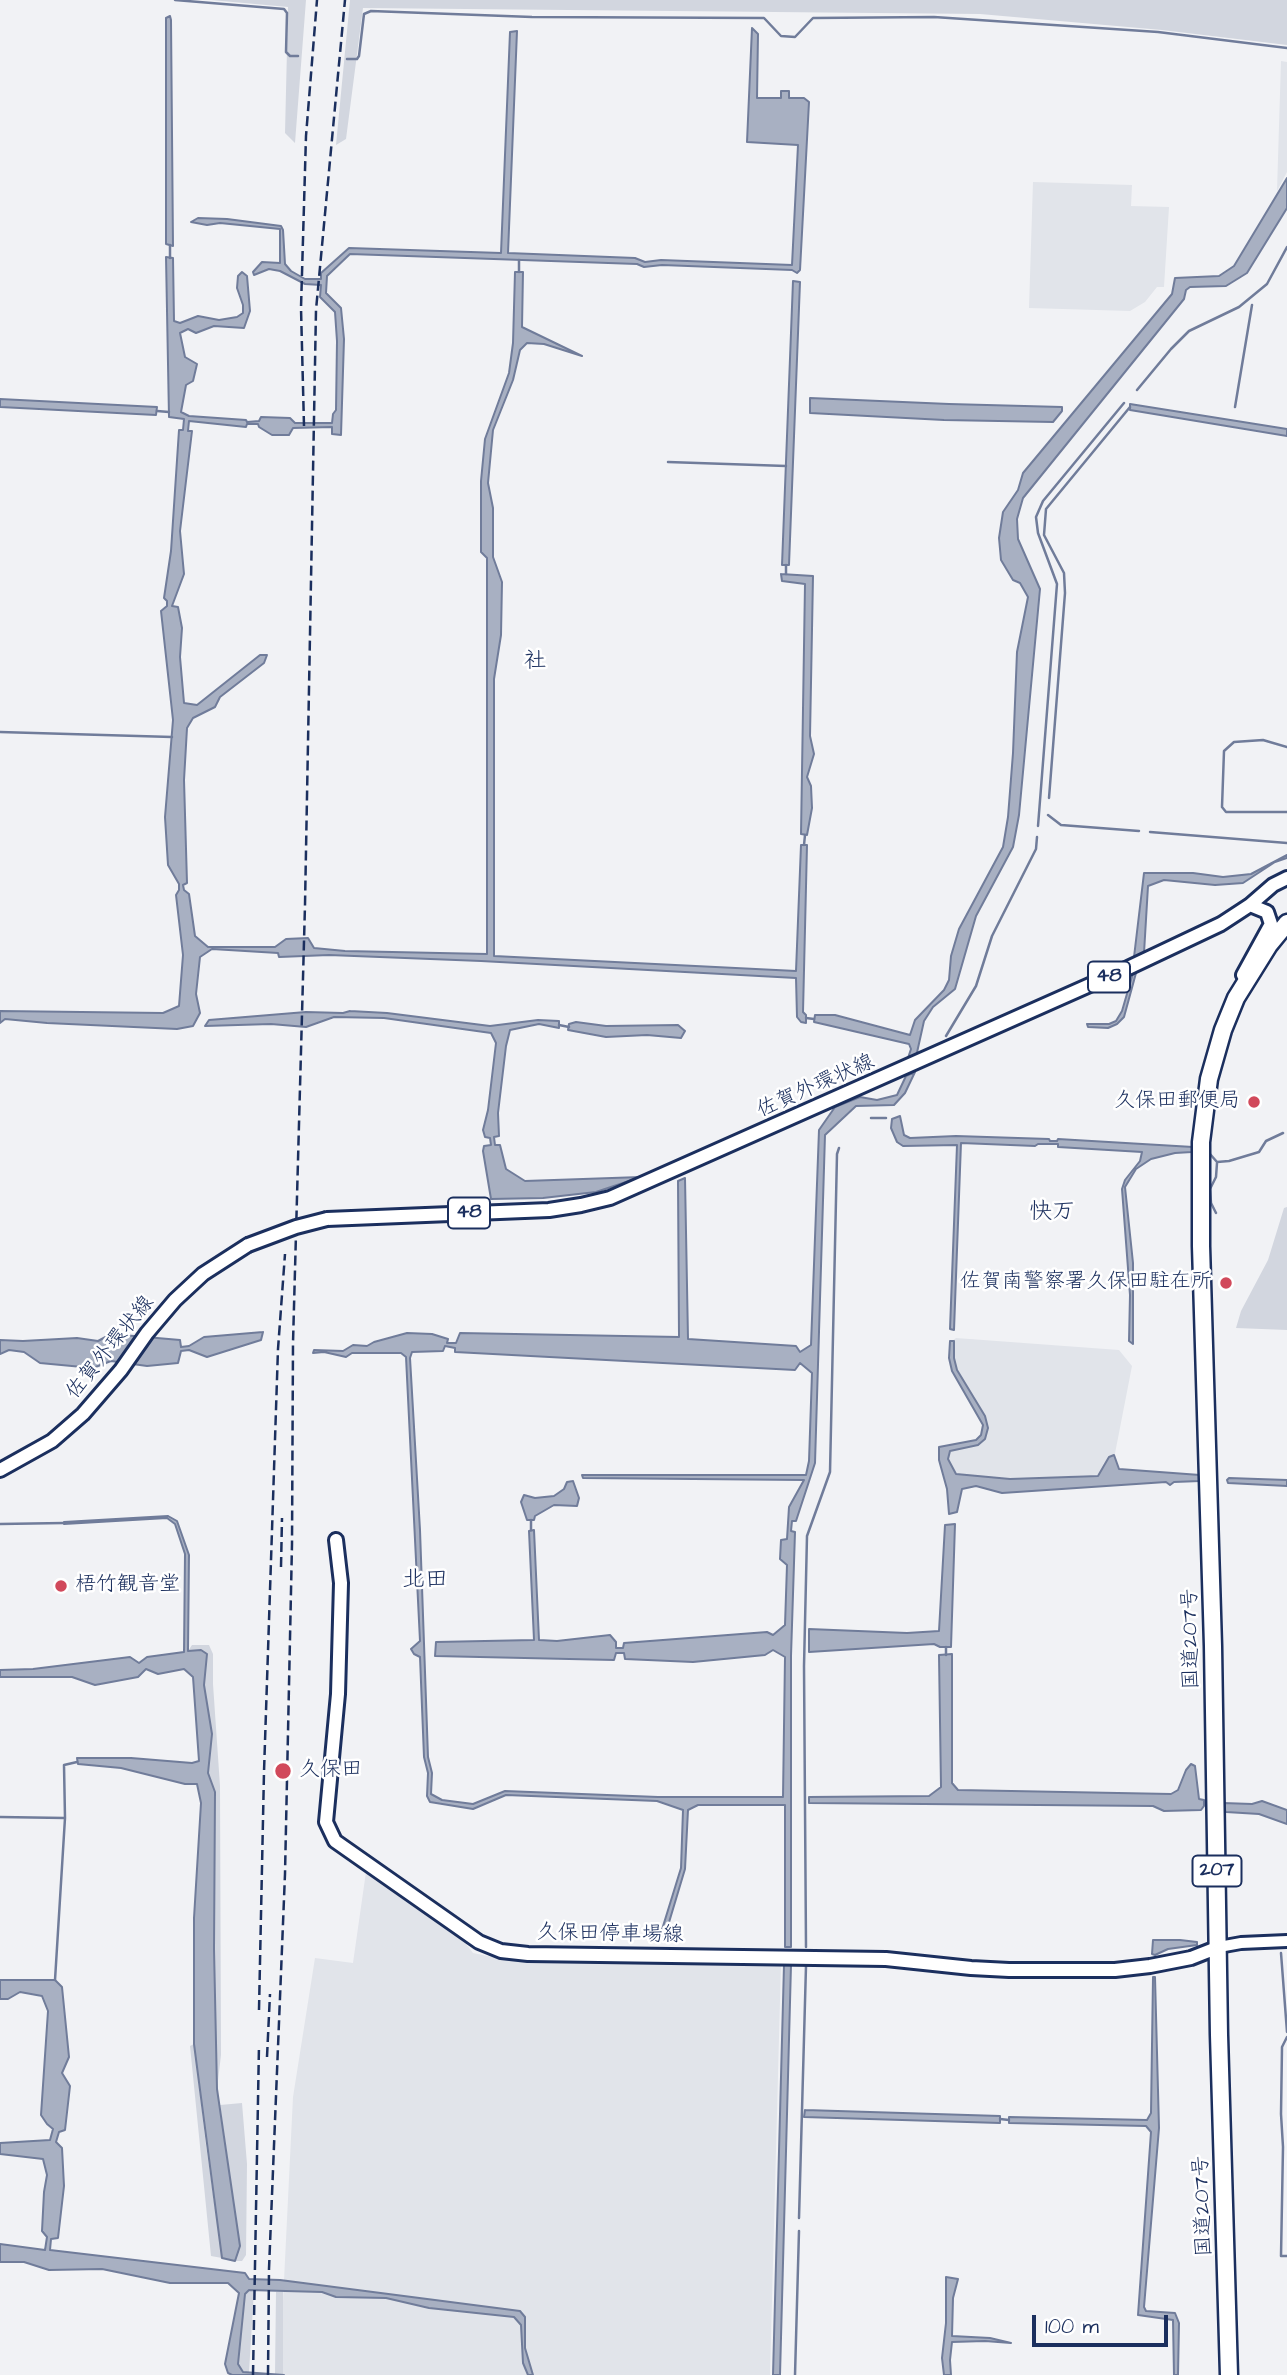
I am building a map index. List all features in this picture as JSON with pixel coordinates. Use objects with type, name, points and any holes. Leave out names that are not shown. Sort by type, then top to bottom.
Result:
[{"type":"highway","name":"国道207号","points":[[1229,2375],[1210,1515],[1201,1246],[1201,1142],[1209,1079],[1223,1030],[1236,998],[1269,945],[1287,922]]},
{"type":"main road","name":"佐賀外環状線","points":[[0,1470],[52,1441],[83,1414],[121,1370],[174,1300],[203,1274],[248,1245],[327,1219],[548,1210],[610,1198],[1077,991],[1220,924],[1250,905],[1273,885],[1287,878]]},
{"type":"main road","points":[[1236,998],[1244,971],[1271,924],[1267,912],[1250,905]]},
{"type":"main road","name":"久保田停車場線","points":[[336,1540],[341,1583],[338,1694],[326,1822],[335,1842],[479,1942],[500,1951],[528,1954],[886,1959],[971,1969],[1030,1970],[1115,1970],[1150,1966],[1191,1958],[1219,1947]]},
{"type":"street","points":[[1219,1947],[1287,1941]]},
{"type":"shaded area","points":[[211,0],[306,0],[295,143],[285,133],[288,7]]},
{"type":"shaded area","points":[[350,0],[1287,0],[1287,45],[1162,30],[980,14],[363,8],[346,139],[336,145]]},
{"type":"shaded area","points":[[1281,61],[1287,62],[1287,172],[1277,191]]},
{"type":"shaded area","points":[[1033,182],[1132,185],[1131,206],[1169,207],[1164,287],[1157,287],[1145,302],[1130,311],[1029,308]]},
{"type":"shaded area","points":[[1287,1207],[1287,1330],[1236,1328],[1241,1311],[1268,1260],[1284,1208]]},
{"type":"shaded area","points":[[956,1338],[1119,1350],[1132,1366],[1111,1474],[1010,1479],[956,1474],[948,1478],[944,1450],[981,1441],[985,1421],[952,1366],[952,1341]]},
{"type":"shaded area","points":[[192,1645],[209,1645],[213,1654],[220,1786],[221,2055],[217,2089],[215,1792],[208,1773],[212,1734],[204,1685],[207,1654],[188,1651]]},
{"type":"shaded area","points":[[366,1872],[460,1936],[473,1953],[502,1959],[781,1963],[770,2375],[283,2375],[283,2301],[293,2097],[315,1958],[353,1963]]},
{"type":"shaded area","points":[[194,2044],[222,2258],[211,2256],[190,2046]]},
{"type":"shaded area","points":[[242,2103],[247,2164],[246,2255],[242,2261],[235,2261],[240,2246],[220,2105]]},
{"type":"shaded area","points":[[254,2290],[249,2372],[243,2372],[238,2364],[245,2294]]},
{"type":"shaded area","points":[[276,2292],[283,2292],[283,2375],[275,2374]]},
{"type":"water","points":[[170,16],[173,246],[166,244],[166,18]]},
{"type":"water","points":[[752,28],[758,34],[757,98],[781,98],[781,91],[789,91],[789,98],[804,98],[809,102],[800,270],[797,273],[792,270],[662,265],[644,267],[637,264],[350,254],[327,276],[326,293],[341,308],[344,339],[341,435],[332,434],[332,427],[293,428],[289,435],[272,435],[258,424],[247,424],[246,427],[189,421],[188,431],[192,431],[180,531],[184,574],[172,606],[178,607],[182,628],[180,657],[184,703],[197,705],[260,655],[267,655],[264,663],[220,697],[215,707],[193,718],[187,728],[184,780],[187,883],[183,885],[189,894],[195,936],[208,947],[275,947],[286,939],[308,938],[314,948],[345,951],[487,954],[487,558],[481,552],[481,481],[485,439],[509,373],[513,343],[515,272],[523,272],[522,327],[582,356],[544,344],[527,343],[520,350],[513,380],[493,430],[488,483],[493,508],[493,557],[502,582],[501,635],[494,679],[494,956],[796,971],[801,845],[807,845],[803,1012],[806,1015],[806,1023],[797,1017],[796,978],[481,961],[329,955],[279,957],[278,953],[212,949],[200,957],[196,994],[200,1013],[193,1026],[177,1029],[5,1019],[0,1023],[0,1011],[163,1013],[179,1006],[183,955],[176,895],[179,884],[168,865],[165,817],[173,720],[161,611],[167,606],[164,598],[171,551],[179,430],[183,430],[184,419],[169,417],[166,257],[173,258],[174,321],[180,323],[198,316],[219,320],[237,317],[243,313],[237,288],[238,276],[242,272],[247,276],[250,311],[244,328],[214,326],[196,333],[188,329],[180,333],[185,357],[197,364],[193,381],[186,385],[181,412],[189,416],[247,422],[259,421],[261,417],[290,418],[295,423],[332,423],[336,410],[335,312],[320,297],[321,285],[305,284],[280,271],[269,269],[254,275],[253,272],[262,262],[280,263],[280,229],[191,222],[198,218],[227,219],[281,226],[285,264],[305,279],[321,279],[321,273],[349,248],[501,253],[510,32],[517,31],[508,253],[635,258],[645,262],[661,260],[792,265],[798,145],[747,142]]},
{"type":"water","points":[[1287,178],[1287,208],[1247,273],[1226,286],[1190,287],[1186,290],[1184,299],[1023,498],[1017,519],[1018,539],[1040,589],[1019,815],[1013,847],[976,916],[955,989],[933,1007],[924,1021],[916,1057],[907,1061],[911,1049],[909,1044],[814,1022],[815,1015],[835,1015],[910,1035],[915,1020],[944,990],[949,980],[951,956],[959,929],[1003,847],[1008,817],[1017,652],[1028,597],[1001,560],[999,538],[1003,512],[1018,490],[1023,473],[1172,294],[1175,278],[1219,276],[1234,266]]},
{"type":"water","points":[[793,281],[800,282],[789,565],[782,565]]},
{"type":"water","points":[[810,398],[1062,407],[1062,411],[1053,422],[944,420],[810,413]]},
{"type":"water","points":[[0,399],[157,407],[156,415],[0,407]]},
{"type":"water","points":[[1130,404],[1287,429],[1287,436],[1130,410]]},
{"type":"water","points":[[781,574],[813,576],[810,736],[814,754],[807,777],[811,786],[812,808],[807,835],[801,834],[805,584],[782,581]]},
{"type":"water","points":[[1287,855],[1287,858],[1275,862],[1243,883],[1215,885],[1164,880],[1148,886],[1144,953],[1134,957],[1144,873],[1193,873],[1223,877],[1251,874]]},
{"type":"water","points":[[1133,973],[1136,973],[1124,1017],[1108,1028],[1088,1027],[1087,1024],[1109,1024],[1116,1021],[1122,1011]]},
{"type":"water","points":[[350,1011],[490,1026],[538,1020],[559,1021],[559,1028],[539,1024],[510,1030],[498,1113],[499,1136],[494,1137],[495,1145],[500,1145],[506,1169],[525,1181],[641,1177],[596,1192],[543,1198],[491,1199],[483,1151],[484,1146],[491,1145],[490,1138],[485,1137],[483,1130],[496,1043],[491,1033],[384,1018],[334,1017],[306,1027],[271,1024],[205,1026],[209,1020]]},
{"type":"water","points":[[576,1022],[606,1026],[678,1025],[685,1031],[681,1038],[647,1035],[606,1037],[568,1030],[569,1024]]},
{"type":"water","points":[[915,1072],[905,1093],[894,1105],[856,1106],[825,1135],[815,1463],[796,1521],[792,1521],[791,1531],[795,1532],[791,1656],[791,1947],[785,1947],[785,1805],[698,1805],[688,1810],[685,1869],[664,1939],[660,1936],[681,1868],[683,1810],[657,1801],[506,1795],[473,1809],[430,1802],[427,1796],[428,1773],[424,1757],[420,1657],[411,1649],[420,1641],[406,1357],[401,1353],[352,1353],[346,1357],[324,1352],[313,1353],[314,1350],[343,1351],[353,1345],[367,1346],[407,1333],[432,1334],[448,1339],[447,1343],[456,1343],[460,1333],[679,1337],[678,1181],[685,1178],[688,1339],[796,1346],[800,1352],[811,1345],[819,1130],[835,1107],[860,1097],[877,1100],[897,1095],[906,1076]],"holes":[[[445,1346],[455,1348],[455,1352],[795,1370],[800,1363],[812,1373],[809,1461],[806,1475],[582,1475],[583,1478],[804,1480],[789,1507],[787,1539],[781,1540],[780,1559],[787,1565],[785,1625],[773,1635],[767,1632],[624,1643],[623,1648],[616,1648],[616,1642],[610,1635],[557,1641],[539,1640],[534,1530],[529,1531],[534,1640],[436,1642],[435,1656],[614,1660],[616,1653],[624,1653],[625,1659],[693,1662],[765,1655],[773,1650],[785,1657],[783,1797],[658,1797],[505,1791],[473,1804],[442,1800],[431,1794],[410,1358],[412,1352],[443,1351]]]},
{"type":"water","points":[[900,1116],[904,1135],[910,1138],[956,1136],[1050,1141],[1058,1139],[1193,1147],[1192,1152],[1151,1159],[1136,1169],[1125,1187],[1133,1263],[1133,1344],[1129,1341],[1130,1295],[1122,1189],[1125,1180],[1140,1161],[1142,1152],[1058,1147],[1058,1144],[1035,1146],[961,1143],[954,1330],[950,1329],[957,1145],[903,1146],[897,1142],[891,1128],[892,1119]]},
{"type":"water","points":[[263,1332],[261,1340],[207,1357],[189,1350],[181,1351],[178,1363],[147,1366],[111,1361],[93,1368],[40,1363],[24,1352],[9,1350],[0,1354],[0,1340],[77,1338],[98,1341],[111,1334],[180,1340],[181,1347],[189,1346],[204,1337]]},
{"type":"water","points":[[950,1341],[954,1341],[957,1370],[985,1416],[988,1428],[985,1439],[978,1445],[950,1451],[948,1459],[956,1474],[1010,1479],[1098,1476],[1109,1457],[1114,1455],[1119,1469],[1200,1475],[1200,1481],[1174,1482],[1170,1485],[1166,1482],[1002,1493],[976,1486],[962,1489],[957,1512],[949,1514],[939,1447],[976,1440],[981,1435],[983,1425],[952,1371],[949,1358]]},
{"type":"water","points":[[1229,1478],[1287,1480],[1287,1486],[1228,1483]]},
{"type":"water","points":[[573,1481],[579,1498],[577,1506],[554,1505],[535,1516],[534,1520],[527,1520],[521,1502],[524,1495],[535,1498],[554,1496],[564,1489],[567,1482]]},
{"type":"water","points":[[168,1516],[177,1521],[189,1555],[188,1651],[201,1650],[207,1654],[204,1685],[212,1734],[208,1773],[215,1792],[217,2089],[240,2246],[235,2261],[222,2258],[194,2044],[194,1918],[201,1803],[197,1784],[185,1784],[121,1768],[78,1764],[77,1758],[131,1758],[192,1763],[199,1761],[193,1677],[184,1669],[158,1674],[146,1669],[138,1677],[95,1685],[72,1677],[0,1677],[0,1670],[33,1669],[130,1657],[139,1663],[147,1657],[184,1652],[185,1554],[175,1524],[167,1518],[64,1524]]},
{"type":"water","points":[[955,1524],[951,1647],[934,1644],[809,1652],[809,1629],[907,1633],[939,1631],[945,1525]]},
{"type":"water","points":[[952,1654],[952,1783],[958,1790],[1171,1794],[1178,1790],[1191,1764],[1195,1766],[1199,1799],[1204,1800],[1204,1806],[1201,1810],[1164,1811],[1153,1806],[809,1803],[809,1797],[929,1796],[941,1787],[939,1655]]},
{"type":"water","points":[[1262,1801],[1287,1810],[1287,1824],[1259,1814],[1226,1812],[1223,1803],[1252,1804]]},
{"type":"water","points":[[1153,1940],[1180,1940],[1197,1942],[1197,1945],[1168,1949],[1155,1955],[1152,1954]]},
{"type":"water","points":[[784,1965],[791,1965],[780,2375],[773,2375]]},
{"type":"water","points":[[1153,1977],[1159,2128],[1144,2307],[1146,2311],[1175,2313],[1179,2323],[1178,2375],[1174,2375],[1173,2320],[1138,2315],[1151,2132],[1146,2126],[1009,2123],[1009,2117],[1147,2120],[1151,2113]]},
{"type":"water","points":[[0,1980],[55,1980],[62,1987],[69,2057],[62,2073],[70,2086],[65,2130],[59,2132],[56,2142],[62,2148],[64,2186],[58,2238],[51,2239],[50,2250],[245,2273],[249,2279],[280,2280],[520,2311],[525,2317],[525,2348],[533,2375],[528,2375],[523,2363],[521,2325],[514,2317],[429,2308],[386,2298],[336,2297],[322,2292],[249,2290],[245,2294],[238,2364],[243,2372],[284,2375],[232,2375],[228,2373],[225,2364],[239,2293],[228,2283],[170,2283],[102,2269],[49,2270],[24,2262],[0,2262],[0,2244],[45,2250],[47,2237],[42,2231],[47,2175],[43,2159],[0,2154],[0,2143],[50,2140],[53,2129],[41,2115],[48,2011],[42,1996],[20,1992],[8,1999],[0,1999]]},
{"type":"water","points":[[805,2110],[1000,2116],[1000,2123],[804,2117]]},
{"type":"water","points":[[946,2277],[958,2279],[953,2298],[952,2336],[990,2338],[1011,2343],[952,2342],[951,2375],[944,2375],[942,2358],[946,2323]]},
{"type":"waterway","points":[[175,0],[284,9],[287,13],[286,52],[290,56],[298,56]]},
{"type":"waterway","points":[[347,59],[357,59],[359,56],[364,14],[371,11],[532,17],[764,18],[781,36],[795,37],[813,18],[934,17],[1158,32],[1287,48]]},
{"type":"waterway","points":[[170,245],[170,258]]},
{"type":"waterway","points":[[1137,390],[1189,331],[1239,307],[1267,284],[1287,247]]},
{"type":"waterway","points":[[519,260],[519,272]]},
{"type":"waterway","points":[[1235,407],[1252,305]]},
{"type":"waterway","points":[[1038,826],[1057,584],[1038,533],[1036,517],[1043,501],[1124,403]]},
{"type":"waterway","points":[[1049,798],[1065,593],[1064,573],[1044,535],[1046,509],[1130,407]]},
{"type":"waterway","points":[[157,411],[169,412]]},
{"type":"waterway","points":[[668,462],[786,466]]},
{"type":"waterway","points":[[786,565],[786,574]]},
{"type":"waterway","points":[[0,732],[172,737]]},
{"type":"waterway","points":[[1287,747],[1263,740],[1234,742],[1224,751],[1222,807],[1226,812],[1287,812]]},
{"type":"waterway","points":[[1048,815],[1061,825],[1139,831]]},
{"type":"waterway","points":[[1150,832],[1287,843]]},
{"type":"waterway","points":[[804,845],[805,835]]},
{"type":"waterway","points":[[946,1036],[976,986],[992,936],[1036,849],[1037,837]]},
{"type":"waterway","points":[[806,1018],[814,1019]]},
{"type":"waterway","points":[[559,1025],[569,1027]]},
{"type":"waterway","points":[[871,1118],[886,1118]]},
{"type":"waterway","points":[[1210,1154],[1217,1162],[1229,1161],[1259,1152],[1266,1141],[1283,1133]]},
{"type":"waterway","points":[[806,1947],[804,1666],[807,1536],[830,1472],[839,1148]]},
{"type":"waterway","points":[[1216,1213],[1211,1203],[1210,1189],[1216,1177],[1217,1163]]},
{"type":"waterway","points":[[531,1520],[531,1530]]},
{"type":"waterway","points":[[0,1524],[64,1523]]},
{"type":"waterway","points":[[946,1647],[946,1655]]},
{"type":"waterway","points":[[55,1980],[65,1818],[64,1765],[77,1762]]},
{"type":"waterway","points":[[0,1817],[65,1818]]},
{"type":"waterway","points":[[1281,1953],[1287,2032]]},
{"type":"waterway","points":[[799,2218],[806,1966]]},
{"type":"waterway","points":[[1287,2037],[1282,2047],[1281,2114],[1281,2256],[1287,2256]]},
{"type":"waterway","points":[[1000,2119],[1009,2120]]},
{"type":"waterway","points":[[795,2375],[799,2231]]},
{"type":"railway","points":[[304,426],[301,308],[306,136],[317,0]]},
{"type":"railway","points":[[268,2375],[269,2269],[285,1874],[293,1343],[305,905],[316,310],[345,0]]},
{"type":"railway","points":[[259,2010],[278,1349],[285,1254]]},
{"type":"railway","points":[[281,1567],[282,1518]]},
{"type":"railway","points":[[267,2057],[270,1994]]},
{"type":"railway","points":[[253,2375],[259,2045]]},
{"type":"place","name":"久保田郵便局","points":[[1254,1102]]},
{"type":"place","name":"佐賀南警察署久保田駐在所","points":[[1226,1283]]},
{"type":"place","name":"梧竹観音堂","points":[[61,1586]]},
{"type":"place","name":"久保田","points":[[283,1771]]},
{"type":"district","name":"社","points":[[535,662]]},
{"type":"district","name":"快万","points":[[1052,1213]]},
{"type":"district","name":"北田","points":[[425,1581]]}]
